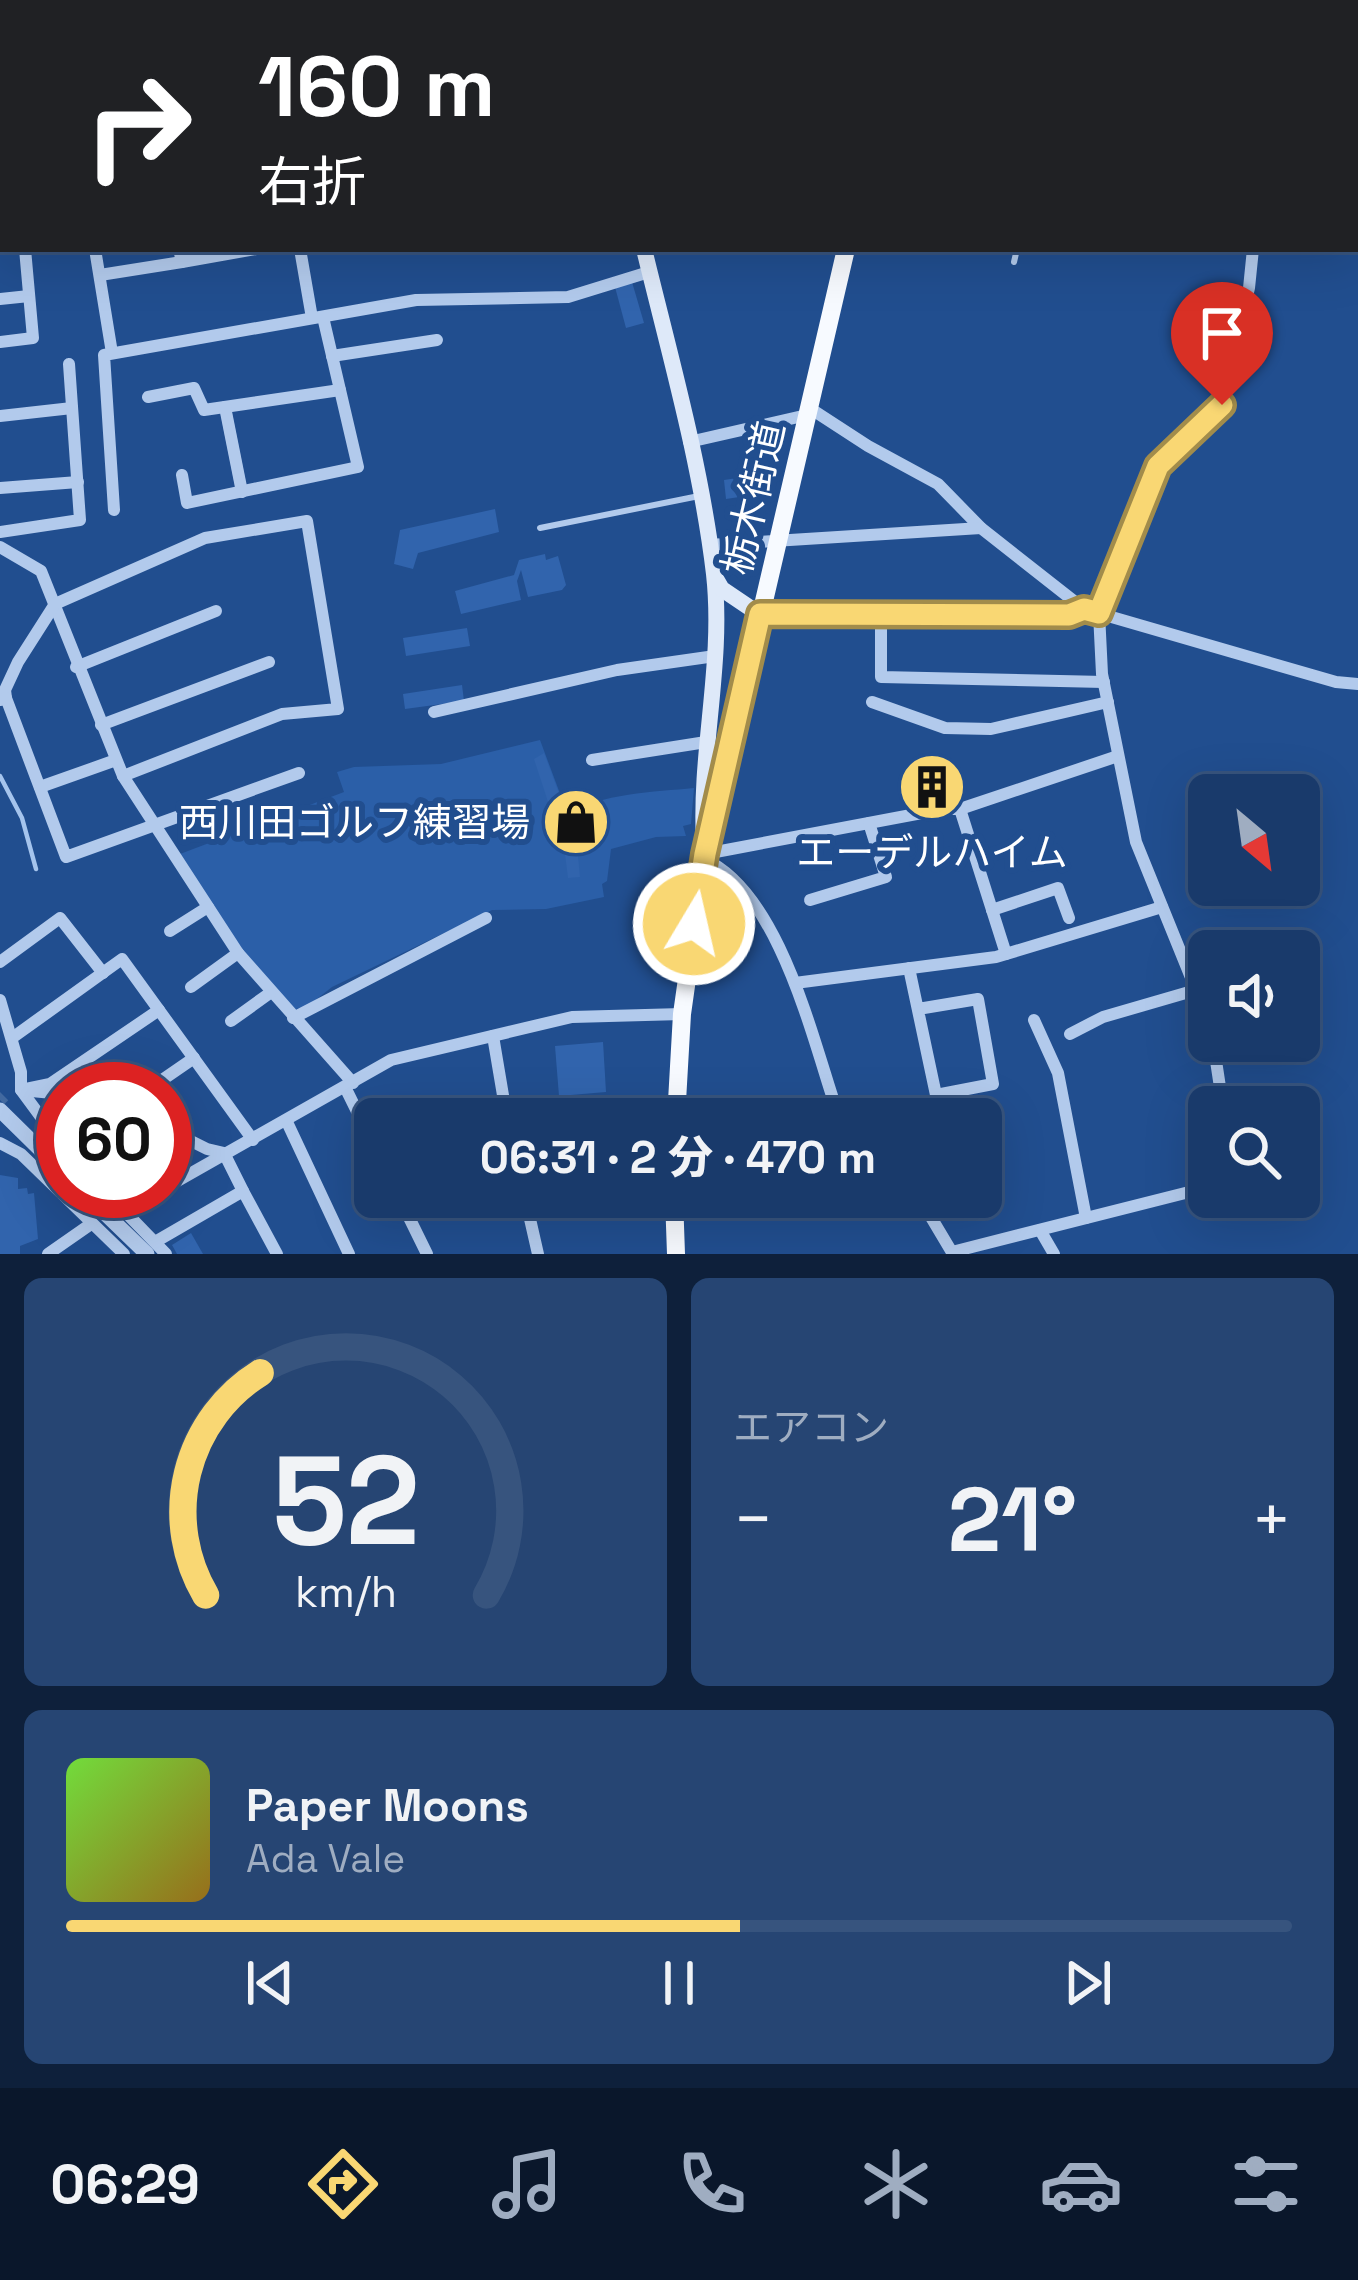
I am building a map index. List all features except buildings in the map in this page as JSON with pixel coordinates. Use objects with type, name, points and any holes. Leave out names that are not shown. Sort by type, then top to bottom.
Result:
[{"type":"main road","points":[[645,252],[718,583],[722,637],[713,735],[706,742]]},
{"type":"main road","name":"栃木街道","points":[[677,1098],[682,1014],[705,857],[845,252]]},
{"type":"main road","points":[[718,583],[752,591],[768,580]]},
{"type":"main road","points":[[718,583],[760,614]]},
{"type":"main road","points":[[705,857],[706,742],[718,583]]},
{"type":"main road","points":[[675,1218],[676,1254]]},
{"type":"street","points":[[0,342],[33,338],[25,252]]},
{"type":"street","points":[[96,252],[112,353]]},
{"type":"street","points":[[100,275],[180,256],[223,252]]},
{"type":"street","points":[[182,475],[187,503],[358,467],[301,252]]},
{"type":"street","points":[[1188,970],[1136,842],[1104,682],[1099,613],[1158,466],[1222,405],[1253,252]]},
{"type":"street","points":[[114,509],[104,355],[416,300],[568,297],[649,272]]},
{"type":"street","points":[[0,299],[29,296]]},
{"type":"street","points":[[332,356],[437,340]]},
{"type":"street","points":[[0,532],[80,520],[69,364]]},
{"type":"street","points":[[148,397],[194,388],[204,410],[340,389]]},
{"type":"street","points":[[225,407],[242,492]]},
{"type":"street","points":[[0,416],[72,408]]},
{"type":"street","points":[[689,442],[808,411],[938,484],[981,528],[1084,609],[1358,685]]},
{"type":"street","points":[[0,488],[77,482]]},
{"type":"street","points":[[123,776],[282,714],[338,709],[307,521],[205,538],[55,604],[18,662],[3,699],[66,857],[299,773]]},
{"type":"street","points":[[709,545],[981,528]]},
{"type":"street","points":[[0,547],[41,571],[123,776],[238,953],[349,1085],[354,1098]]},
{"type":"street","points":[[760,614],[1069,615],[1084,609]]},
{"type":"street","points":[[76,667],[216,611]]},
{"type":"street","points":[[881,614],[881,677],[1104,682]]},
{"type":"street","points":[[434,712],[617,670],[715,656]]},
{"type":"street","points":[[101,725],[269,662]]},
{"type":"street","points":[[872,703],[945,728],[992,729],[1108,702]]},
{"type":"street","points":[[592,760],[706,742]]},
{"type":"street","points":[[705,857],[960,809],[1118,756]]},
{"type":"street","points":[[40,787],[116,760]]},
{"type":"street","points":[[960,809],[1006,954]]},
{"type":"street","points":[[810,900],[886,878],[868,823]]},
{"type":"street","points":[[705,857],[737,882],[784,953],[833,1098]]},
{"type":"street","points":[[992,910],[1058,888],[1069,918]]},
{"type":"street","points":[[170,932],[208,907]]},
{"type":"street","points":[[794,983],[1006,954],[1162,907]]},
{"type":"street","points":[[0,962],[60,918],[103,973]]},
{"type":"street","points":[[293,1018],[486,918]]},
{"type":"street","points":[[191,987],[238,953]]},
{"type":"street","points":[[12,1038],[122,959],[253,1141]]},
{"type":"street","points":[[909,968],[936,1095],[993,1084],[978,999],[918,1009]]},
{"type":"street","points":[[1070,1034],[1103,1017],[1188,992]]},
{"type":"street","points":[[231,1021],[270,993]]},
{"type":"street","points":[[0,1000],[21,1072],[9,1098]]},
{"type":"street","points":[[9,1098],[50,1084],[159,1010]]},
{"type":"street","points":[[192,1172],[392,1060],[572,1017],[682,1014]]},
{"type":"street","points":[[1034,1020],[1058,1073],[1086,1218]]},
{"type":"street","points":[[493,1036],[503,1098]]},
{"type":"street","points":[[188,1062],[194,1058]]},
{"type":"street","points":[[9,1098],[36,1122]]},
{"type":"street","points":[[9,1098],[36,1135]]},
{"type":"street","points":[[287,1122],[349,1254]]},
{"type":"street","points":[[0,1143],[21,1154],[124,1254]]},
{"type":"street","points":[[192,1143],[224,1153],[277,1254]]},
{"type":"street","points":[[148,1249],[243,1191]]},
{"type":"street","points":[[932,1218],[953,1253],[1188,1192]]},
{"type":"street","points":[[113,1218],[148,1249],[166,1254]]},
{"type":"street","points":[[128,1218],[148,1249]]},
{"type":"street","points":[[410,1218],[428,1254]]},
{"type":"street","points":[[530,1218],[538,1254]]},
{"type":"street","points":[[48,1254],[91,1224]]},
{"type":"street","points":[[1040,1230],[1054,1254]]},
{"type":"lane","points":[[1014,262],[1016,252]]},
{"type":"lane","points":[[540,529],[699,496]]},
{"type":"shaded area","points":[[540,740],[568,815],[612,798],[694,788],[691,824],[683,826],[686,836],[656,837],[611,849],[607,881],[602,884],[604,897],[546,909],[492,910],[332,987],[308,1006],[292,1010],[242,950],[180,854],[344,792],[337,772],[354,767],[441,764]]},
{"type":"waterway","points":[[0,776],[22,818],[36,869]]},
{"type":"tunnel","points":[[0,1100],[4,1096]]},
{"type":"place","name":"エーデルハイム","points":[[932,787]]},
{"type":"place","name":"西川田ゴルフ練習場","points":[[576,822]]},
{"type":"route","points":[[694,924],[705,854],[760,614],[1069,615],[1084,609],[1099,613],[1158,466],[1222,405]]}]
